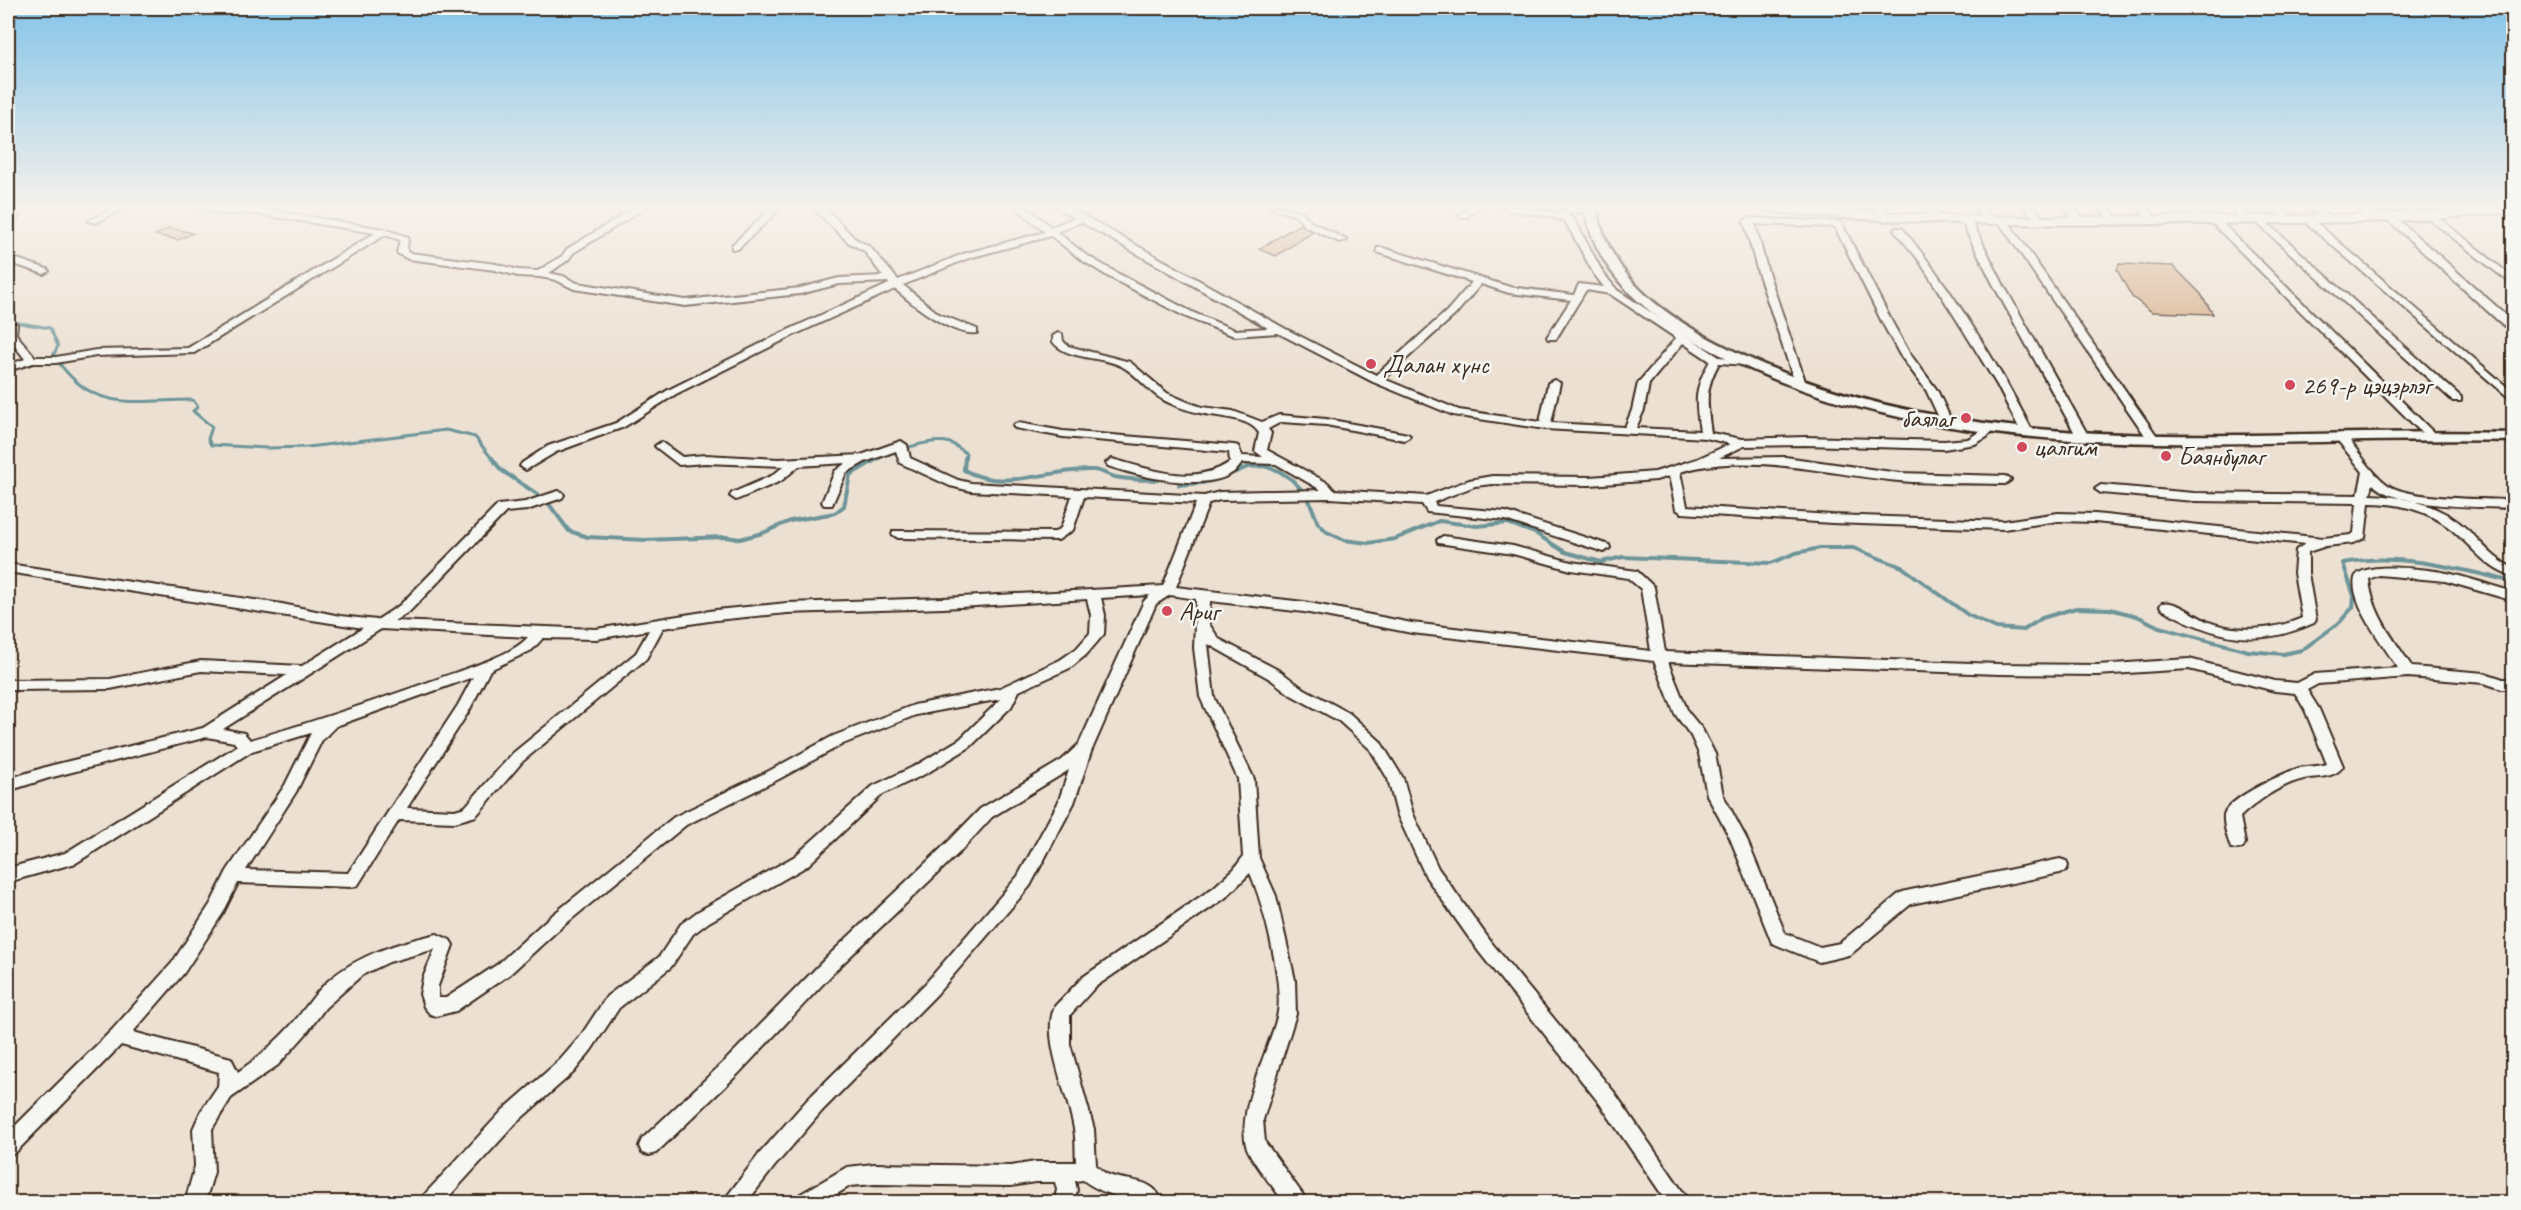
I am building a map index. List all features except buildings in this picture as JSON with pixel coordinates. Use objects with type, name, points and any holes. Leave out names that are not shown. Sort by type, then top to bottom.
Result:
[{"type":"street","points":[[21,263],[44,271]]},
{"type":"street","points":[[8,368],[32,360],[56,360],[96,353],[190,351],[333,263]]},
{"type":"street","points":[[468,263],[518,273],[540,273],[559,278],[574,286],[685,303],[800,291],[839,281],[893,282]]},
{"type":"street","points":[[540,273],[556,263]]},
{"type":"street","points":[[878,263],[893,282],[935,316],[973,331]]},
{"type":"street","points":[[525,466],[552,449],[620,425],[682,387],[893,282],[945,263]]},
{"type":"street","points":[[1096,263],[1113,275],[1190,315],[1234,333],[1280,330]]},
{"type":"street","points":[[1163,263],[1280,330],[1377,380],[1457,413],[1545,426],[1706,435],[1742,443],[1805,441],[1944,445],[1971,442],[1988,429]]},
{"type":"street","points":[[1424,263],[1509,290],[1578,298]]},
{"type":"street","points":[[1594,263],[1613,292],[1716,360],[1746,362]]},
{"type":"street","points":[[1610,263],[1628,285],[1671,321],[1746,362],[1800,384],[1883,408],[1946,422],[1988,429],[2083,437],[2153,439],[2430,435],[2514,437]]},
{"type":"street","points":[[1761,263],[1800,384]]},
{"type":"street","points":[[1858,263],[1905,355],[1931,390],[1946,422]]},
{"type":"street","points":[[1926,263],[2003,386],[2027,432]]},
{"type":"street","points":[[1988,263],[2083,437]]},
{"type":"street","points":[[2032,263],[2153,439]]},
{"type":"street","points":[[2252,263],[2430,435]]},
{"type":"street","points":[[2303,263],[2457,399]]},
{"type":"street","points":[[2366,263],[2514,399]]},
{"type":"street","points":[[2441,263],[2508,324],[2514,326]]},
{"type":"street","points":[[2488,263],[2514,283]]},
{"type":"street","points":[[1377,380],[1451,313],[1479,280]]},
{"type":"street","points":[[1552,337],[1578,298],[1583,286],[1613,292]]},
{"type":"street","points":[[13,326],[11,334],[32,360]]},
{"type":"street","points":[[1058,336],[1058,342],[1064,348],[1126,364],[1163,395],[1201,410],[1229,413],[1261,426],[1270,425],[1279,418],[1404,436]]},
{"type":"street","points":[[1628,432],[1638,410],[1644,383],[1682,338]]},
{"type":"street","points":[[1706,435],[1702,408],[1704,381],[1716,360]]},
{"type":"street","points":[[1545,426],[1554,383]]},
{"type":"street","points":[[1019,426],[1063,434],[1234,449],[1237,459],[1236,464],[1216,475],[1181,478],[1141,473],[1112,463]]},
{"type":"street","points":[[1261,426],[1265,433],[1261,451],[1324,486],[1324,494]]},
{"type":"street","points":[[2342,437],[2385,489],[2444,500],[2514,504]]},
{"type":"street","points":[[661,446],[680,461],[796,462],[862,459],[901,449],[904,460],[954,483],[971,487],[1204,500],[1220,496],[1324,494],[1427,500],[1473,483],[1492,480],[1590,481],[1656,476],[1701,462],[1742,443]]},
{"type":"street","points":[[828,502],[841,471],[862,459]]},
{"type":"street","points":[[1237,459],[1278,462]]},
{"type":"street","points":[[1701,462],[1785,461],[1899,477],[2005,480]]},
{"type":"street","points":[[736,496],[777,478],[796,462]]},
{"type":"street","points":[[1673,469],[1682,509],[1832,519],[2004,525],[2058,517],[2095,518],[2323,542],[2354,539],[2360,535],[2363,499],[2369,472]]},
{"type":"street","points":[[2101,489],[2194,497],[2403,501],[2450,520],[2466,534],[2477,550],[2491,563],[2514,573]]},
{"type":"street","points":[[898,534],[1058,536],[1067,530],[1079,494]]},
{"type":"street","points":[[8,785],[49,772],[207,732],[405,608],[502,508],[527,506],[551,498]]},
{"type":"street","points":[[735,1203],[761,1168],[815,1105],[931,989],[1024,881],[1066,803],[1085,746],[1151,601],[1168,590],[1204,500]]},
{"type":"street","points":[[1427,500],[1431,509],[1506,516],[1604,548]]},
{"type":"street","points":[[1443,540],[1513,549],[1571,566],[1632,574],[1647,587],[1659,657],[1682,714],[1697,733],[1707,754],[1715,795],[1738,838],[1779,938],[1819,955],[1845,950],[1906,898],[2060,866]]},
{"type":"street","points":[[2166,606],[2209,627],[2232,631],[2272,632],[2291,629],[2309,620],[2301,573],[2302,550],[2323,542]]},
{"type":"street","points":[[8,568],[282,609],[340,621],[539,633],[596,634],[716,615],[787,608],[954,603],[1168,590],[1266,602],[1412,628],[1659,657],[1999,669],[2097,670],[2189,664],[2275,686],[2299,688],[2315,680],[2408,672],[2485,678],[2502,684],[2514,684]]},
{"type":"street","points":[[2408,672],[2390,649],[2372,617],[2362,588],[2362,578],[2368,573],[2379,571],[2446,578],[2514,597]]},
{"type":"street","points":[[225,1092],[271,1059],[335,986],[365,965],[394,952],[437,941],[444,945],[428,992],[430,1003],[436,1008],[450,1005],[504,969],[550,926],[680,821],[848,735],[914,710],[949,705],[1014,688],[1065,664],[1091,642],[1098,628],[1093,594]]},
{"type":"street","points":[[1203,596],[1202,669],[1206,697],[1246,779],[1251,858],[1268,896],[1286,980],[1287,1014],[1253,1120],[1256,1145],[1296,1203]]},
{"type":"street","points":[[1202,624],[1214,642],[1275,675],[1296,691],[1344,717],[1375,745],[1395,778],[1406,814],[1432,872],[1485,947],[1607,1098],[1678,1203]]},
{"type":"street","points":[[394,814],[455,816],[470,812],[519,757],[641,656],[654,635],[657,625]]},
{"type":"street","points":[[8,875],[70,858],[247,747],[331,722],[485,666],[526,647],[539,633]]},
{"type":"street","points":[[8,685],[110,684],[201,666],[304,670]]},
{"type":"street","points":[[233,876],[352,880],[458,716],[485,666]]},
{"type":"street","points":[[430,1203],[510,1116],[567,1066],[613,1002],[665,962],[687,929],[703,917],[801,861],[878,790],[922,769],[965,743],[1006,703],[1014,688]]},
{"type":"street","points":[[2236,843],[2232,815],[2250,796],[2301,774],[2329,770],[2335,766],[2312,709],[2299,688]]},
{"type":"street","points":[[8,1146],[117,1036],[178,968],[216,908],[233,876],[291,788],[316,737],[331,722]]},
{"type":"street","points":[[207,732],[239,737],[247,747]]},
{"type":"street","points":[[649,1146],[740,1059],[833,962],[956,845],[986,813],[1067,764],[1085,746]]},
{"type":"street","points":[[1086,1170],[1084,1129],[1061,1044],[1061,1012],[1089,982],[1219,893],[1240,874],[1251,858]]},
{"type":"street","points":[[117,1036],[212,1063],[224,1064],[229,1071],[225,1092],[204,1124],[200,1141],[204,1152],[205,1170],[195,1203]]},
{"type":"street","points":[[806,1203],[847,1177],[874,1174],[1011,1176],[1035,1172],[1063,1173],[1086,1170],[1103,1184],[1140,1191],[1151,1199],[1150,1203]]},
{"type":"street","points":[[1063,1173],[1066,1190],[1064,1203]]},
{"type":"waterway","points":[[8,321],[50,328],[58,346],[53,356],[77,382],[98,395],[138,402],[193,400],[198,407],[193,411],[212,427],[208,439],[211,445],[267,448],[308,447],[446,430],[475,437],[493,460]]},
{"type":"waterway","points":[[877,459],[912,446],[942,442],[952,444],[966,453],[965,460]]},
{"type":"waterway","points":[[492,458],[501,470],[546,500],[569,531],[588,537],[645,540],[726,537],[740,539],[763,533],[790,521],[835,513],[844,506],[850,475],[877,459]]},
{"type":"waterway","points":[[965,458],[964,470],[980,477],[995,479],[1011,480],[1060,472],[1093,470],[1120,478],[1157,480]]},
{"type":"waterway","points":[[1179,485],[1202,483],[1219,479],[1248,467],[1264,466],[1279,471],[1291,479],[1307,495],[1318,523],[1327,532],[1344,540],[1368,543],[1395,539],[1439,521],[1477,526],[1508,523],[1535,533],[1565,552],[1601,562],[1623,557],[1771,563],[1796,553],[1820,548],[1853,548],[1902,567],[1968,615],[1996,628],[2024,630],[2042,618],[2076,608],[2110,609],[2137,616],[2159,627],[2248,651],[2283,654],[2302,650],[2339,623],[2353,607],[2354,596],[2343,563],[2364,560],[2407,561],[2450,567],[2514,582]]},
{"type":"place","name":"Далан хүнс","points":[[1371,364]]},
{"type":"place","name":"269-р цэцэрлэг","points":[[2290,385]]},
{"type":"place","name":"баялаг","points":[[1966,418]]},
{"type":"place","name":"цалгим","points":[[2022,447]]},
{"type":"place","name":"Баянбулаг","points":[[2166,456]]},
{"type":"place","name":"Ариг","points":[[1167,611]]}]
